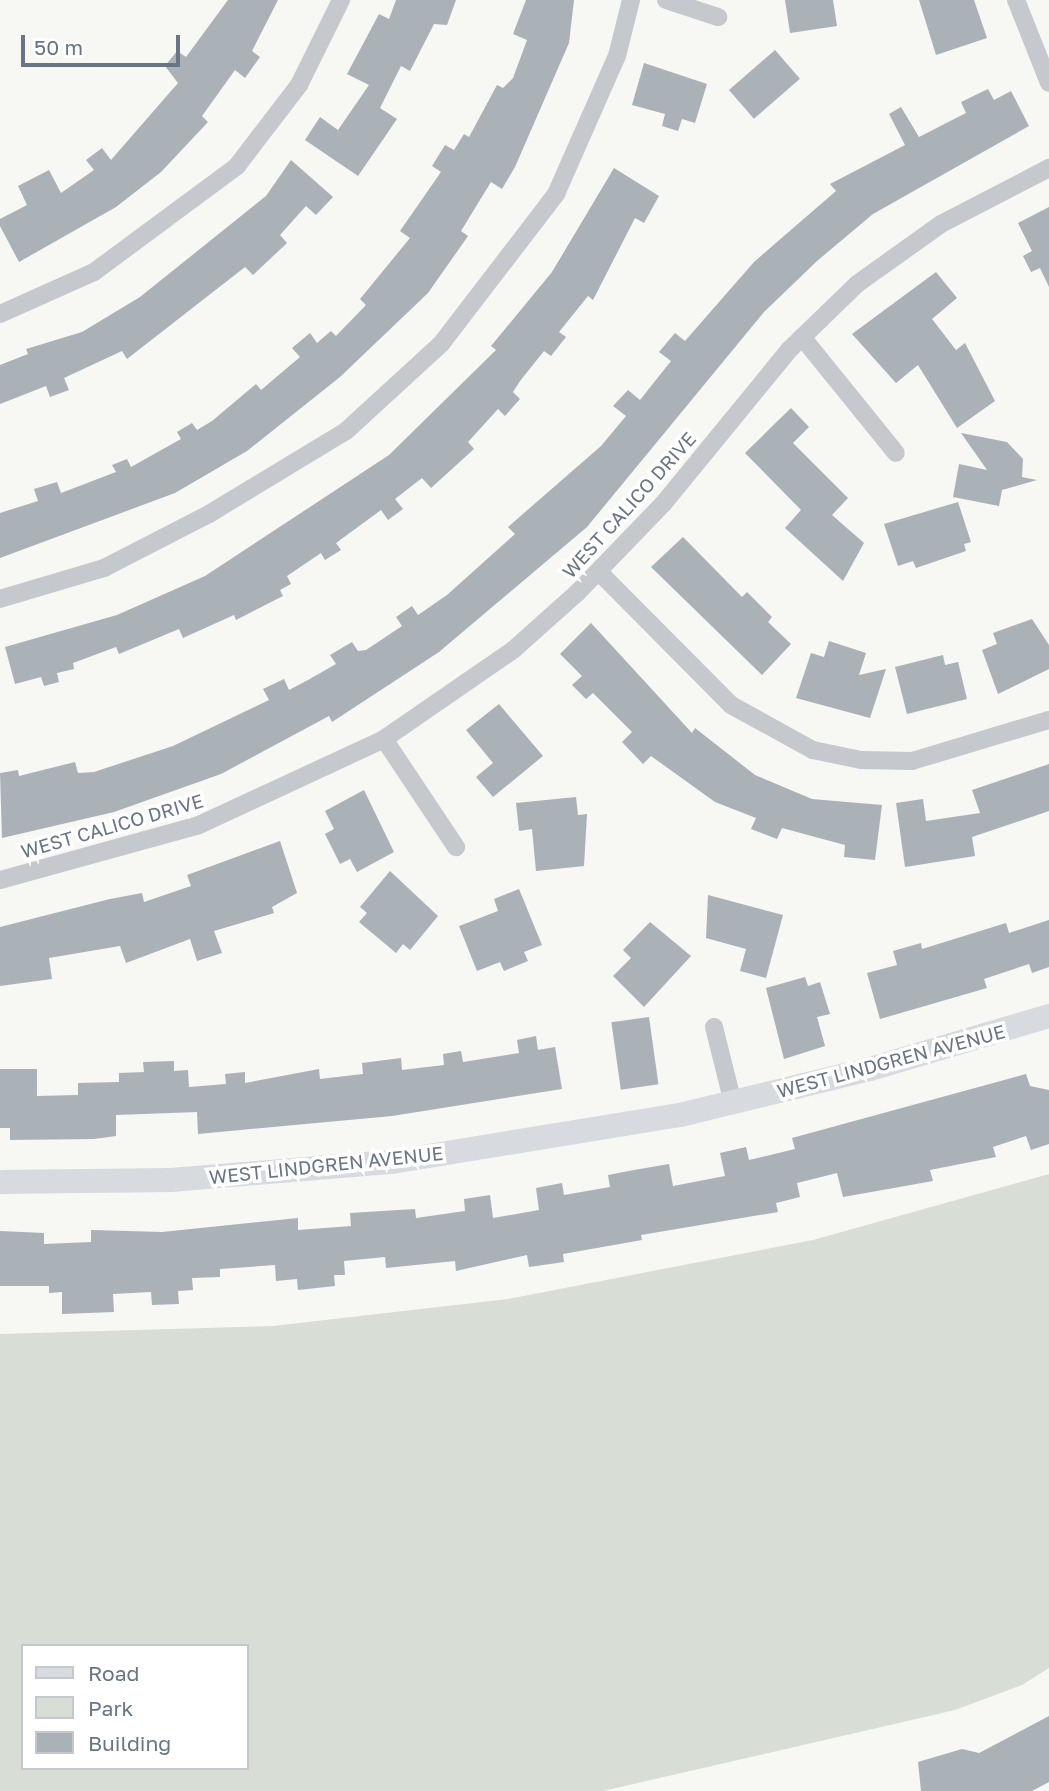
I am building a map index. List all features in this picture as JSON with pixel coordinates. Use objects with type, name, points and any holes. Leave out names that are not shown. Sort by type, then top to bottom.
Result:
[{"type":"street","points":[[0,314],[94,272],[237,166],[299,85],[341,0]]},
{"type":"street","points":[[0,599],[104,568],[209,514],[346,431],[441,344],[556,194],[617,56],[631,0]]},
{"type":"street","points":[[666,0],[718,17]]},
{"type":"street","points":[[1016,0],[1049,83]]},
{"type":"street","name":"WEST CALICO DRIVE","points":[[0,880],[199,825],[384,739],[513,650],[599,572],[802,337],[898,252],[1049,168]]},
{"type":"street","points":[[802,337],[896,453]]},
{"type":"street","points":[[599,572],[731,705],[813,750],[861,761],[912,761],[1049,720]]},
{"type":"street","points":[[384,739],[456,847]]},
{"type":"street","name":"WEST LINDGREN AVENUE","points":[[0,1182],[171,1180],[393,1162],[733,1104],[1049,1016]]},
{"type":"street","points":[[714,1027],[733,1104]]},
{"type":"green space","points":[[1049,1174],[1049,1668],[1022,1685],[955,1710],[603,1791],[0,1791],[0,1334],[273,1326],[508,1299],[813,1240]]},
{"type":"building","points":[[228,0],[278,0],[252,51],[260,57],[245,78],[235,70],[202,116],[208,122],[161,172],[116,207],[19,262],[0,226],[0,219],[27,205],[18,186],[49,170],[61,193],[94,170],[86,160],[102,148],[111,160],[178,83],[165,66],[177,51],[186,57]]},
{"type":"building","points":[[396,0],[456,0],[447,25],[434,24],[410,71],[401,66],[380,108],[397,119],[358,176],[305,140],[320,117],[338,130],[369,85],[347,74],[379,14],[389,19]]},
{"type":"building","points":[[526,0],[574,0],[569,43],[515,167],[502,189],[491,182],[461,231],[468,236],[428,293],[340,377],[247,451],[175,493],[0,558],[0,513],[38,501],[34,489],[57,482],[61,493],[116,472],[112,465],[127,459],[131,467],[181,439],[177,432],[192,423],[197,430],[212,421],[256,384],[261,390],[300,357],[292,348],[310,333],[317,343],[331,331],[336,336],[366,305],[360,299],[410,238],[400,231],[441,172],[432,166],[445,145],[454,150],[464,134],[469,137],[497,85],[503,88],[513,78],[527,40],[513,34]]},
{"type":"building","points":[[785,0],[833,0],[837,26],[790,33]]},
{"type":"building","points":[[919,0],[974,0],[987,38],[936,55]]},
{"type":"building","points":[[775,50],[800,79],[754,119],[729,90]]},
{"type":"building","points":[[644,63],[707,84],[695,123],[682,119],[678,131],[662,126],[665,114],[632,105]]},
{"type":"building","points":[[988,89],[994,100],[1011,91],[1029,126],[873,214],[817,261],[764,312],[587,527],[439,652],[332,722],[329,716],[221,774],[114,812],[2,838],[0,773],[18,770],[19,776],[75,762],[78,773],[94,772],[173,746],[269,700],[263,689],[284,679],[289,690],[336,664],[330,655],[352,642],[358,651],[366,650],[402,626],[396,617],[412,606],[418,615],[447,595],[515,534],[508,527],[601,446],[626,416],[613,406],[628,390],[640,400],[671,361],[659,352],[675,333],[685,341],[754,262],[836,191],[830,184],[905,145],[889,114],[901,107],[919,137],[966,113],[961,102]]},
{"type":"building","points":[[291,160],[333,197],[316,215],[306,206],[280,235],[287,243],[253,275],[245,267],[127,359],[122,351],[64,378],[69,390],[50,397],[46,386],[0,404],[0,365],[28,354],[26,349],[82,332],[140,297],[266,196]]},
{"type":"building","points":[[614,168],[659,196],[644,223],[635,218],[593,300],[588,296],[559,332],[566,337],[551,356],[544,351],[520,381],[513,392],[520,399],[505,416],[498,409],[468,442],[474,449],[431,488],[422,478],[395,499],[403,509],[388,520],[381,510],[336,543],[341,550],[325,560],[321,553],[287,576],[291,584],[280,590],[283,596],[236,620],[234,615],[183,638],[179,629],[119,654],[116,647],[73,663],[74,669],[57,673],[59,682],[44,686],[41,677],[15,684],[5,647],[117,615],[205,576],[389,455],[496,350],[491,346],[552,272]]},
{"type":"building","points":[[1049,207],[1049,287],[1040,268],[1031,272],[1023,256],[1032,251],[1018,223]]},
{"type":"building","points":[[936,272],[957,298],[932,319],[956,350],[965,343],[995,401],[957,428],[918,365],[896,383],[852,334]]},
{"type":"building","points":[[791,408],[809,427],[793,443],[848,498],[832,515],[864,543],[843,581],[785,528],[801,510],[745,453]]},
{"type":"building","points":[[961,433],[1007,442],[1023,459],[1022,477],[1037,480],[1002,490],[999,506],[953,497],[959,464],[987,470]]},
{"type":"building","points":[[958,502],[971,542],[964,544],[966,551],[916,568],[913,561],[898,566],[884,524]]},
{"type":"building","points":[[683,537],[742,597],[747,592],[772,617],[768,622],[791,644],[762,675],[651,567]]},
{"type":"building","points":[[1032,619],[1049,645],[1049,669],[998,694],[982,650],[997,644],[993,633]]},
{"type":"building","points":[[591,623],[692,733],[695,728],[755,775],[812,799],[882,805],[875,860],[844,857],[845,845],[782,828],[777,839],[751,829],[756,818],[715,802],[651,756],[643,764],[622,742],[632,732],[593,693],[586,699],[572,685],[582,676],[560,654]]},
{"type":"building","points":[[829,641],[866,653],[859,675],[886,669],[870,718],[796,698],[811,653],[824,657]]},
{"type":"building","points":[[943,655],[945,665],[958,662],[967,699],[907,714],[895,667]]},
{"type":"building","points":[[499,704],[543,756],[493,797],[476,777],[493,763],[466,730]]},
{"type":"building","points":[[1049,764],[1049,811],[972,837],[975,856],[905,867],[896,803],[923,799],[926,821],[980,813],[972,790]]},
{"type":"building","points":[[364,790],[394,852],[357,872],[350,859],[340,864],[325,834],[334,829],[325,811]]},
{"type":"building","points":[[576,797],[578,815],[587,814],[584,866],[536,871],[532,829],[519,831],[516,803]]},
{"type":"building","points":[[280,841],[297,893],[272,907],[274,913],[214,931],[222,953],[197,961],[190,939],[126,963],[120,946],[49,958],[52,979],[0,986],[0,927],[142,893],[144,902],[191,886],[187,875]]},
{"type":"building","points":[[390,871],[438,916],[410,950],[403,944],[396,953],[359,922],[367,913],[360,907]]},
{"type":"building","points":[[519,889],[542,945],[524,952],[528,961],[504,971],[500,962],[477,971],[459,926],[498,911],[494,899]]},
{"type":"building","points":[[708,895],[783,915],[766,978],[740,971],[746,949],[706,938]]},
{"type":"building","points":[[1049,920],[1049,967],[1032,973],[1029,964],[984,979],[987,988],[880,1019],[867,973],[897,965],[893,951],[921,943],[922,949],[1006,923],[1009,933]]},
{"type":"building","points":[[650,922],[691,956],[644,1007],[613,976],[631,958],[623,950]]},
{"type":"building","points":[[805,977],[808,986],[820,982],[830,1014],[817,1017],[825,1046],[784,1059],[766,988]]},
{"type":"building","points":[[649,1017],[658,1084],[621,1090],[611,1022]]},
{"type":"building","points":[[536,1036],[538,1050],[555,1047],[562,1089],[392,1116],[198,1134],[197,1112],[116,1115],[116,1136],[94,1139],[10,1140],[10,1128],[0,1128],[0,1069],[37,1069],[37,1096],[78,1095],[78,1083],[119,1082],[119,1073],[144,1072],[143,1062],[174,1061],[174,1071],[188,1070],[189,1087],[226,1084],[225,1074],[245,1072],[245,1083],[319,1069],[320,1079],[363,1074],[362,1063],[401,1058],[402,1070],[444,1065],[443,1054],[461,1051],[463,1062],[519,1053],[517,1040]]},
{"type":"building","points":[[1026,1074],[1030,1086],[1049,1090],[1049,1144],[1031,1150],[1026,1136],[993,1147],[996,1157],[930,1170],[933,1181],[843,1197],[837,1173],[797,1183],[800,1197],[776,1203],[778,1212],[641,1235],[642,1240],[563,1254],[564,1262],[529,1267],[527,1255],[456,1271],[455,1261],[386,1268],[385,1257],[344,1261],[345,1275],[334,1275],[335,1286],[298,1290],[297,1279],[276,1281],[275,1265],[220,1269],[220,1277],[192,1278],[193,1290],[178,1291],[179,1304],[152,1305],[151,1292],[113,1294],[114,1312],[62,1314],[62,1292],[49,1293],[49,1286],[0,1286],[0,1231],[44,1233],[44,1244],[91,1242],[91,1230],[162,1232],[298,1218],[298,1230],[351,1226],[350,1213],[415,1209],[416,1218],[465,1211],[464,1199],[490,1195],[493,1218],[539,1210],[536,1188],[562,1183],[564,1195],[610,1187],[608,1175],[669,1164],[673,1186],[725,1176],[720,1153],[746,1147],[749,1160],[795,1149],[792,1138]]},
{"type":"building","points":[[1049,1716],[1049,1782],[1032,1791],[921,1791],[918,1762],[962,1749],[979,1753]]}]
